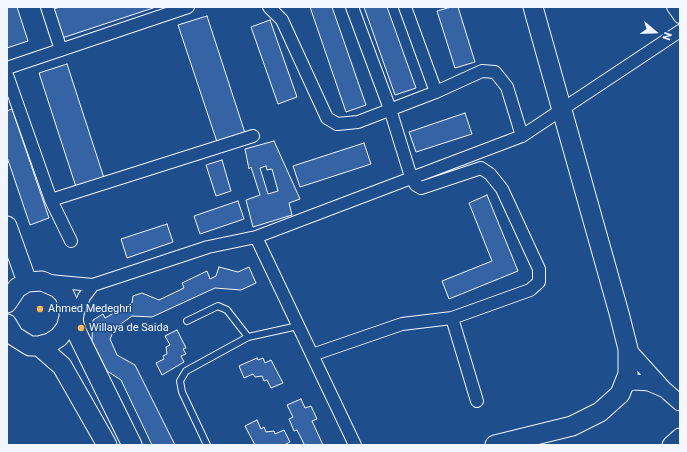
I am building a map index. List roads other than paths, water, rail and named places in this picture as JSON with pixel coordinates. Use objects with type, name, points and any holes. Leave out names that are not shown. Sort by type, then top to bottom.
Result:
[{"type":"main road","points":[[495,445],[572,426],[600,412],[620,394],[628,374],[628,350],[533,7]]},
{"type":"main road","points":[[7,226],[34,282]]},
{"type":"main road","points":[[8,297],[17,288],[34,282],[58,288],[64,294],[69,305],[76,331],[132,445]]},
{"type":"main road","points":[[7,324],[14,336],[30,346],[39,346],[50,343],[59,337],[66,328],[69,317],[69,305]]},
{"type":"main road","points":[[39,346],[62,366],[107,445]]},
{"type":"main road","points":[[671,445],[680,437]]},
{"type":"street","points":[[47,7],[61,50]]},
{"type":"street","points":[[7,68],[188,7]]},
{"type":"street","points":[[270,7],[282,20],[327,118],[337,124],[358,122],[436,92],[482,71],[495,72],[507,87],[522,136]]},
{"type":"street","points":[[312,355],[402,324],[452,318],[530,290],[539,282],[539,270],[502,188],[490,174],[481,168],[420,188],[416,185],[411,177],[390,109],[352,7]]},
{"type":"street","points":[[405,7],[436,92]]},
{"type":"street","points":[[673,7],[680,17]]},
{"type":"street","points":[[34,282],[93,286],[208,247],[256,237],[522,136],[680,31]]},
{"type":"street","points":[[7,74],[51,200],[70,241]]},
{"type":"street","points":[[51,200],[253,136]]},
{"type":"street","points":[[256,237],[355,445]]},
{"type":"street","points":[[76,331],[80,307],[84,297],[93,286]]},
{"type":"street","points":[[452,318],[477,401]]},
{"type":"street","points":[[628,350],[664,389],[680,403]]},
{"type":"street","points":[[624,384],[635,382],[649,383],[664,389]]},
{"type":"lane","points":[[187,321],[218,306],[227,310],[248,337]]},
{"type":"lane","points":[[207,445],[182,392],[180,381],[186,370],[248,337],[298,326]]},
{"type":"place","name":"Ahmed Medeghri","points":[[40,309]]},
{"type":"place","name":"Willaya de Saida","points":[[81,328]]}]
